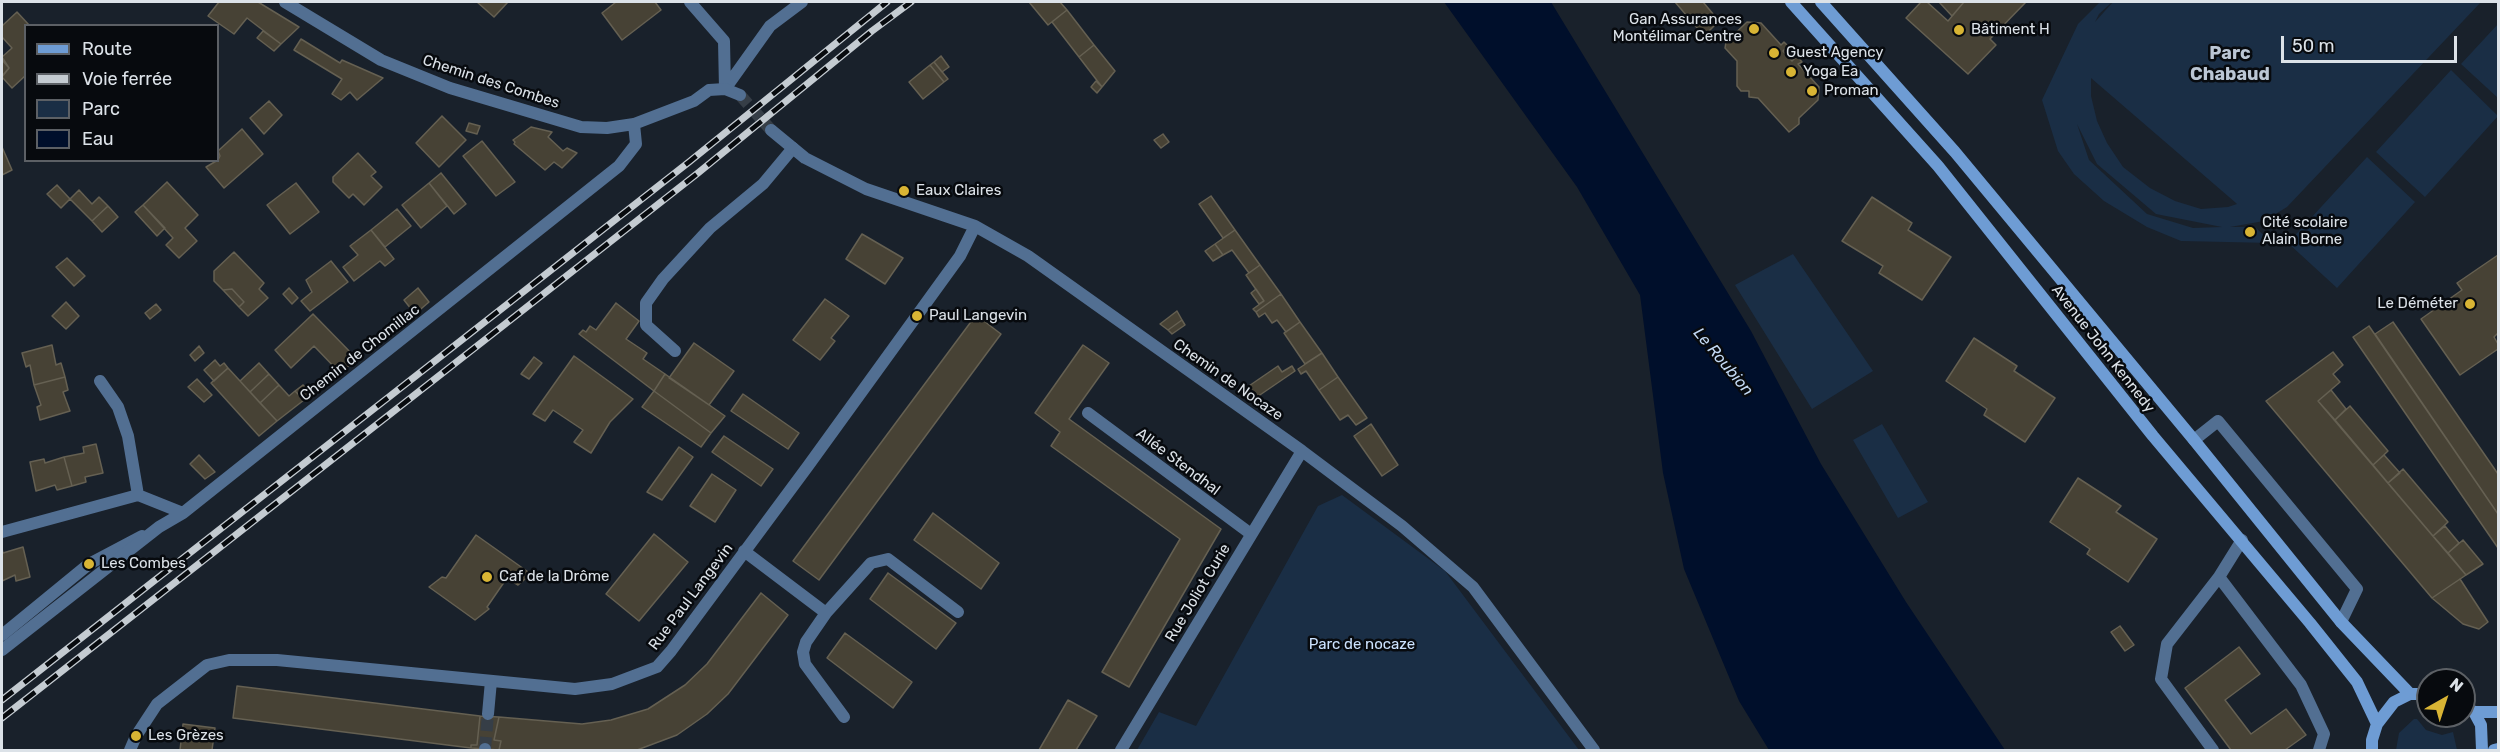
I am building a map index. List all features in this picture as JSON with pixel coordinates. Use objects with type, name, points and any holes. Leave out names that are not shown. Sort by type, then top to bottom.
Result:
[{"type":"main road","name":"Avenue John Kennedy","points":[[1791,2],[1938,166],[2153,436],[2242,540],[2357,682],[2377,724]]},
{"type":"main road","name":"Avenue John Kennedy","points":[[1821,2],[1955,152],[2194,440],[2340,622],[2410,694]]},
{"type":"main road","points":[[2373,750],[2372,740],[2377,724],[2394,702],[2410,694],[2416,694]]},
{"type":"main road","points":[[2476,710],[2499,712]]},
{"type":"main road","points":[[2476,718],[2481,725],[2482,750]]},
{"type":"main road","points":[[2494,750],[2499,749]]},
{"type":"street","name":"Chemin des Combes","points":[[285,2],[381,60],[450,88],[581,127],[607,128],[634,124]]},
{"type":"street","points":[[690,2],[724,41],[725,89]]},
{"type":"street","points":[[725,89],[770,26],[802,2]]},
{"type":"street","points":[[634,124],[694,101],[709,90],[725,89],[740,95]]},
{"type":"street","name":"Chemin de Chomillac","points":[[2,650],[159,527],[183,513],[619,166],[636,144],[634,124]]},
{"type":"street","name":"Chemin de Nocaze","points":[[771,130],[805,158],[866,189],[975,226],[1028,256],[1302,451],[1402,526],[1473,587],[1594,750]]},
{"type":"street","points":[[675,351],[646,325],[646,303],[663,279],[710,228],[764,184],[793,148]]},
{"type":"street","name":"Rue Paul Langevin","points":[[130,750],[136,736],[158,704],[207,665],[229,660],[277,660],[575,689],[612,684],[657,667],[960,256],[975,226]]},
{"type":"street","points":[[100,381],[118,407],[128,435],[138,495]]},
{"type":"street","name":"Allée Stendhal","points":[[1088,413],[1251,534]]},
{"type":"street","points":[[2194,440],[2218,421],[2357,589],[2340,622]]},
{"type":"street","name":"Rue Joliot Curie","points":[[1121,750],[1302,451]]},
{"type":"street","points":[[2,532],[138,495],[183,513]]},
{"type":"street","points":[[2,635],[89,564],[159,527]]},
{"type":"street","points":[[2213,750],[2161,680],[2167,644],[2218,577],[2242,540]]},
{"type":"street","points":[[744,551],[826,613]]},
{"type":"street","points":[[844,717],[805,664],[803,652],[806,642],[826,613],[871,563],[888,559],[958,612]]},
{"type":"street","points":[[2218,577],[2301,685],[2324,734],[2319,750]]},
{"type":"street","points":[[488,714],[491,681]]},
{"type":"green space","points":[[2100,2],[2112,2],[2099,14],[2095,22],[2113,2],[2481,2],[2287,207],[2264,221],[2230,227],[2255,227],[2272,243],[2181,241],[2147,227],[2104,201],[2074,174],[2058,151],[2042,100],[2078,24]],"holes":[[[2091,78],[2236,203],[2237,204],[2201,209],[2175,201],[2150,188],[2123,167],[2107,143],[2097,121],[2091,96]],[[2077,124],[2097,164],[2156,214],[2222,227],[2193,228],[2147,214],[2089,160]]]},
{"type":"green space","points":[[2498,24],[2498,98],[2461,64]]},
{"type":"green space","points":[[2451,70],[2498,116],[2425,197],[2376,152]]},
{"type":"green space","points":[[2367,157],[2415,202],[2337,288],[2288,243]]},
{"type":"green space","points":[[1793,254],[1873,371],[1812,409],[1735,285]]},
{"type":"green space","points":[[1882,424],[1928,502],[1898,518],[1853,440]]},
{"type":"green space","name":"Parc de nocaze","points":[[1342,495],[1445,571],[1579,750],[1137,750],[1159,712],[1196,726],[1318,506]]},
{"type":"green space","points":[[2416,719],[2416,728],[2424,728],[2442,735],[2453,732],[2457,750],[2396,750],[2399,733]]},
{"type":"water","name":"Le Roubion","points":[[1444,2],[1551,2],[1751,331],[1821,464],[1906,602],[2005,750],[1769,750],[1739,701],[1684,569],[1663,473],[1640,295],[1577,187]]},
{"type":"building","points":[[219,2],[258,2],[299,27],[281,44],[247,18],[234,34],[208,16]]},
{"type":"building","points":[[477,2],[508,2],[494,17]]},
{"type":"building","points":[[616,2],[655,2],[661,10],[622,40],[602,13]]},
{"type":"building","points":[[1029,2],[1060,2],[1067,10],[1048,25]]},
{"type":"building","points":[[1675,2],[1703,2],[1719,21],[1704,36]]},
{"type":"building","name":"Bâtiment H","points":[[1921,2],[1927,2],[1948,21],[1964,2],[2026,2],[1990,39],[1996,45],[1968,74],[1906,18]]},
{"type":"building","points":[[1939,2],[1964,2],[1952,16]]},
{"type":"building","points":[[1067,10],[1094,45],[1079,57],[1052,22]]},
{"type":"building","points":[[17,12],[28,24],[24,24],[24,77],[12,88],[2,77],[9,68],[2,57],[12,48],[2,37],[2,26]]},
{"type":"building","points":[[1747,22],[1761,23],[1781,45],[1784,42],[1788,46],[1783,51],[1792,61],[1797,56],[1802,62],[1798,64],[1819,87],[1818,100],[1799,118],[1799,124],[1789,132],[1758,98],[1749,97],[1749,91],[1741,91],[1737,86],[1737,61],[1725,48],[1726,42]]},
{"type":"building","points":[[263,31],[281,44],[274,51],[257,38]]},
{"type":"building","points":[[301,39],[340,63],[342,60],[383,78],[357,100],[350,92],[341,100],[332,94],[342,79],[294,50]]},
{"type":"building","points":[[1094,45],[1115,71],[1102,87],[1079,57]]},
{"type":"building","points":[[1788,46],[1797,56],[1792,61],[1783,51]]},
{"type":"building","points":[[941,56],[949,67],[942,72],[934,62]]},
{"type":"building","points":[[2,60],[9,68],[2,76]]},
{"type":"building","points":[[934,62],[948,79],[944,82],[930,65]]},
{"type":"building","points":[[930,65],[944,82],[923,99],[909,82]]},
{"type":"building","points":[[1096,81],[1102,87],[1097,93],[1091,87]]},
{"type":"building","points":[[269,101],[282,115],[264,134],[250,118]]},
{"type":"building","points":[[442,116],[466,140],[439,167],[416,143]]},
{"type":"building","points":[[469,123],[480,126],[477,134],[466,131]]},
{"type":"building","points":[[531,127],[552,132],[548,137],[563,151],[567,148],[577,153],[562,168],[554,162],[545,170],[514,144],[513,140]]},
{"type":"building","points":[[242,129],[263,154],[224,188],[206,167],[219,162],[219,150]]},
{"type":"building","points":[[1163,134],[1169,142],[1161,148],[1154,140]]},
{"type":"building","points":[[482,141],[515,182],[496,196],[463,156]]},
{"type":"building","points":[[2,147],[12,170],[2,175]]},
{"type":"building","points":[[358,153],[376,172],[371,176],[382,187],[364,205],[353,194],[349,198],[333,182],[333,177]]},
{"type":"building","points":[[441,173],[466,204],[454,214],[429,183]]},
{"type":"building","points":[[167,182],[198,215],[185,228],[197,241],[179,258],[166,245],[173,238],[143,205]]},
{"type":"building","points":[[296,183],[319,212],[290,234],[267,205]]},
{"type":"building","points":[[429,183],[447,206],[421,228],[402,205]]},
{"type":"building","points":[[57,185],[70,199],[61,208],[47,194]]},
{"type":"building","points":[[79,190],[92,204],[99,197],[108,206],[92,221],[70,199]]},
{"type":"building","points":[[1211,196],[1235,230],[1223,238],[1199,204]]},
{"type":"building","points":[[1872,197],[1912,223],[1908,230],[1951,257],[1922,300],[1879,273],[1883,266],[1842,241]]},
{"type":"building","points":[[143,205],[165,228],[157,236],[135,212]]},
{"type":"building","points":[[108,206],[118,217],[102,232],[92,221]]},
{"type":"building","points":[[397,209],[411,226],[385,247],[371,230]]},
{"type":"building","points":[[371,230],[394,259],[385,266],[380,261],[354,281],[343,267],[358,255],[350,246]]},
{"type":"building","points":[[1235,230],[1260,265],[1249,273],[1232,250],[1223,255],[1215,244]]},
{"type":"building","points":[[862,234],[903,258],[885,284],[846,259]]},
{"type":"building","points":[[1215,244],[1223,255],[1213,261],[1205,251]]},
{"type":"building","points":[[234,252],[264,283],[259,289],[268,298],[248,316],[239,307],[244,302],[232,289],[223,290],[214,281],[214,271]]},
{"type":"building","name":"Le Déméter","points":[[2498,255],[2498,333],[2494,337],[2498,349],[2460,375],[2421,319],[2462,290],[2457,283]]},
{"type":"building","points":[[67,258],[85,276],[74,286],[56,267]]},
{"type":"building","points":[[331,261],[348,282],[310,311],[301,301],[312,292],[306,280]]},
{"type":"building","points":[[1260,265],[1281,294],[1256,312],[1253,309],[1264,301],[1246,275]]},
{"type":"building","points":[[289,288],[298,298],[292,304],[283,294]]},
{"type":"building","points":[[418,288],[429,302],[415,314],[404,300]]},
{"type":"building","points":[[232,289],[244,302],[239,307],[223,290]]},
{"type":"building","points":[[1256,289],[1264,301],[1259,304],[1251,293]]},
{"type":"building","points":[[1281,294],[1300,322],[1286,332],[1277,320],[1272,323],[1265,313],[1259,317],[1256,312]]},
{"type":"building","points":[[825,299],[849,316],[831,338],[835,341],[820,360],[793,340]]},
{"type":"building","points":[[66,302],[79,316],[66,329],[52,316]]},
{"type":"building","points":[[616,303],[639,321],[626,339],[647,353],[643,359],[665,374],[654,391],[579,334],[583,330],[586,332],[590,326],[596,330]]},
{"type":"building","points":[[156,304],[161,310],[150,319],[145,313]]},
{"type":"building","points":[[1177,311],[1182,320],[1168,330],[1160,324]]},
{"type":"building","points":[[313,314],[357,359],[340,373],[314,346],[291,368],[275,350]]},
{"type":"building","points":[[976,315],[1001,334],[819,580],[793,561]]},
{"type":"building","points":[[1182,320],[1185,325],[1172,334],[1168,330]]},
{"type":"building","points":[[1300,322],[1322,353],[1305,364],[1284,333]]},
{"type":"building","points":[[2393,322],[2498,474],[2498,514],[2375,334]]},
{"type":"building","points":[[2369,326],[2498,514],[2498,548],[2353,337]]},
{"type":"building","points":[[1974,338],[2017,366],[2014,371],[2055,398],[2025,442],[1984,415],[1987,409],[1946,381]]},
{"type":"building","points":[[694,343],[734,371],[709,405],[669,378]]},
{"type":"building","points":[[52,345],[56,365],[61,363],[65,377],[34,385],[30,365],[26,367],[22,353]]},
{"type":"building","points":[[1083,345],[1109,363],[1069,419],[1221,529],[1129,687],[1102,672],[1180,539],[1051,446],[1060,432],[1035,413]]},
{"type":"building","points":[[199,346],[204,353],[195,361],[190,355]]},
{"type":"building","points":[[2333,352],[2343,365],[2333,374],[2340,382],[2318,401],[2466,575],[2432,598],[2266,401]]},
{"type":"building","points":[[1322,353],[1338,377],[1319,390],[1306,371],[1301,374],[1298,369]]},
{"type":"building","points":[[574,356],[633,399],[610,422],[591,453],[574,442],[583,430],[553,410],[545,421],[533,414]]},
{"type":"building","points":[[534,357],[542,363],[529,379],[521,374]]},
{"type":"building","points":[[215,360],[220,366],[224,363],[228,368],[214,381],[204,370]]},
{"type":"building","points":[[259,363],[269,374],[250,392],[240,381]]},
{"type":"building","points":[[1278,366],[1282,372],[1292,366],[1295,371],[1254,399],[1243,390]]},
{"type":"building","points":[[228,368],[277,421],[259,436],[211,383]]},
{"type":"building","points":[[269,374],[279,385],[260,403],[250,392]]},
{"type":"building","points":[[665,374],[725,416],[711,433],[654,391]]},
{"type":"building","points":[[65,377],[68,390],[63,392],[70,411],[40,420],[37,407],[41,405],[34,385]]},
{"type":"building","points":[[1338,377],[1367,418],[1356,425],[1348,415],[1340,420],[1319,390]]},
{"type":"building","points":[[197,379],[212,395],[204,402],[188,387]]},
{"type":"building","points":[[279,385],[289,396],[295,391],[304,400],[277,421],[260,403]]},
{"type":"building","points":[[303,385],[312,394],[304,400],[295,391]]},
{"type":"building","points":[[2331,390],[2346,409],[2335,420],[2318,401]]},
{"type":"building","points":[[654,391],[711,433],[701,447],[642,407]]},
{"type":"building","points":[[743,394],[799,433],[788,449],[731,411]]},
{"type":"building","points":[[2350,406],[2388,451],[2373,465],[2335,420]]},
{"type":"building","points":[[1371,424],[1398,465],[1382,476],[1354,436]]},
{"type":"building","points":[[724,436],[773,469],[761,486],[712,452]]},
{"type":"building","points":[[96,444],[103,473],[85,477],[86,482],[72,486],[64,457],[84,453],[83,447]]},
{"type":"building","points":[[679,447],[693,457],[662,500],[647,492]]},
{"type":"building","points":[[199,455],[215,472],[205,479],[190,464]]},
{"type":"building","points":[[2384,455],[2400,473],[2388,483],[2373,465]]},
{"type":"building","points":[[64,457],[72,486],[57,490],[55,485],[36,491],[30,462],[44,459],[45,463]]},
{"type":"building","points":[[2403,469],[2448,522],[2433,536],[2388,483]]},
{"type":"building","points":[[712,474],[736,490],[715,522],[690,506]]},
{"type":"building","points":[[2078,478],[2121,506],[2116,512],[2157,539],[2128,582],[2087,554],[2090,549],[2050,522]]},
{"type":"building","points":[[933,513],[999,563],[981,589],[914,540]]},
{"type":"building","points":[[2445,526],[2459,543],[2448,553],[2433,536]]},
{"type":"building","points":[[654,534],[688,562],[639,621],[606,594]]},
{"type":"building","name":"Caf de la Drôme","points":[[476,535],[531,574],[518,585],[507,578],[487,607],[489,609],[475,620],[429,587],[442,577],[446,578]]},
{"type":"building","points":[[2463,540],[2483,564],[2466,575],[2448,553]]},
{"type":"building","points":[[23,547],[30,577],[16,581],[15,575],[2,581],[2,549],[3,553]]},
{"type":"building","points":[[888,573],[956,623],[936,649],[870,599]]},
{"type":"building","points":[[2460,579],[2488,622],[2479,629],[2463,624],[2432,598]]},
{"type":"building","points":[[761,593],[788,615],[728,694],[707,714],[677,735],[637,750],[499,750],[501,741],[494,740],[499,717],[582,724],[611,720],[648,709],[685,685],[707,664]]},
{"type":"building","points":[[2120,626],[2134,645],[2125,651],[2111,632]]},
{"type":"building","points":[[845,633],[912,682],[893,708],[827,658]]},
{"type":"building","points":[[2239,647],[2260,674],[2225,700],[2251,734],[2286,709],[2306,735],[2285,750],[2231,750],[2185,688]]},
{"type":"building","points":[[237,686],[480,716],[477,745],[471,745],[471,748],[233,718]]},
{"type":"building","points":[[1068,700],[1097,716],[1076,750],[1039,750]]},
{"type":"building","points":[[480,716],[499,717],[494,740],[501,741],[499,750],[471,748],[471,745],[477,745]]},
{"type":"building","points":[[183,724],[215,728],[212,750],[180,750]]},
{"type":"tunnel","points":[[740,95],[771,130]]},
{"type":"tunnel","points":[[485,749],[488,714]]},
{"type":"railway","points":[[2,700],[689,162],[887,2]]},
{"type":"railway","points":[[2,718],[698,173],[872,31],[911,2]]},
{"type":"place","name":"Gan Assurances Montélimar Centre","points":[[1754,29]]},
{"type":"place","name":"Bâtiment H","points":[[1959,30]]},
{"type":"place","name":"Guest Agency","points":[[1774,53]]},
{"type":"place","name":"Yoga Ea","points":[[1791,72]]},
{"type":"place","name":"Proman","points":[[1812,91]]},
{"type":"place","name":"Eaux Claires","points":[[904,191]]},
{"type":"place","name":"Cité scolaire Alain Borne","points":[[2250,232]]},
{"type":"place","name":"Le Déméter","points":[[2470,304]]},
{"type":"place","name":"Paul Langevin","points":[[917,316]]},
{"type":"place","name":"Les Combes","points":[[89,564]]},
{"type":"place","name":"Caf de la Drôme","points":[[487,577]]},
{"type":"place","name":"Les Grèzes","points":[[136,736]]},
{"type":"district","name":"Parc Chabaud","points":[[2230,64]]}]
